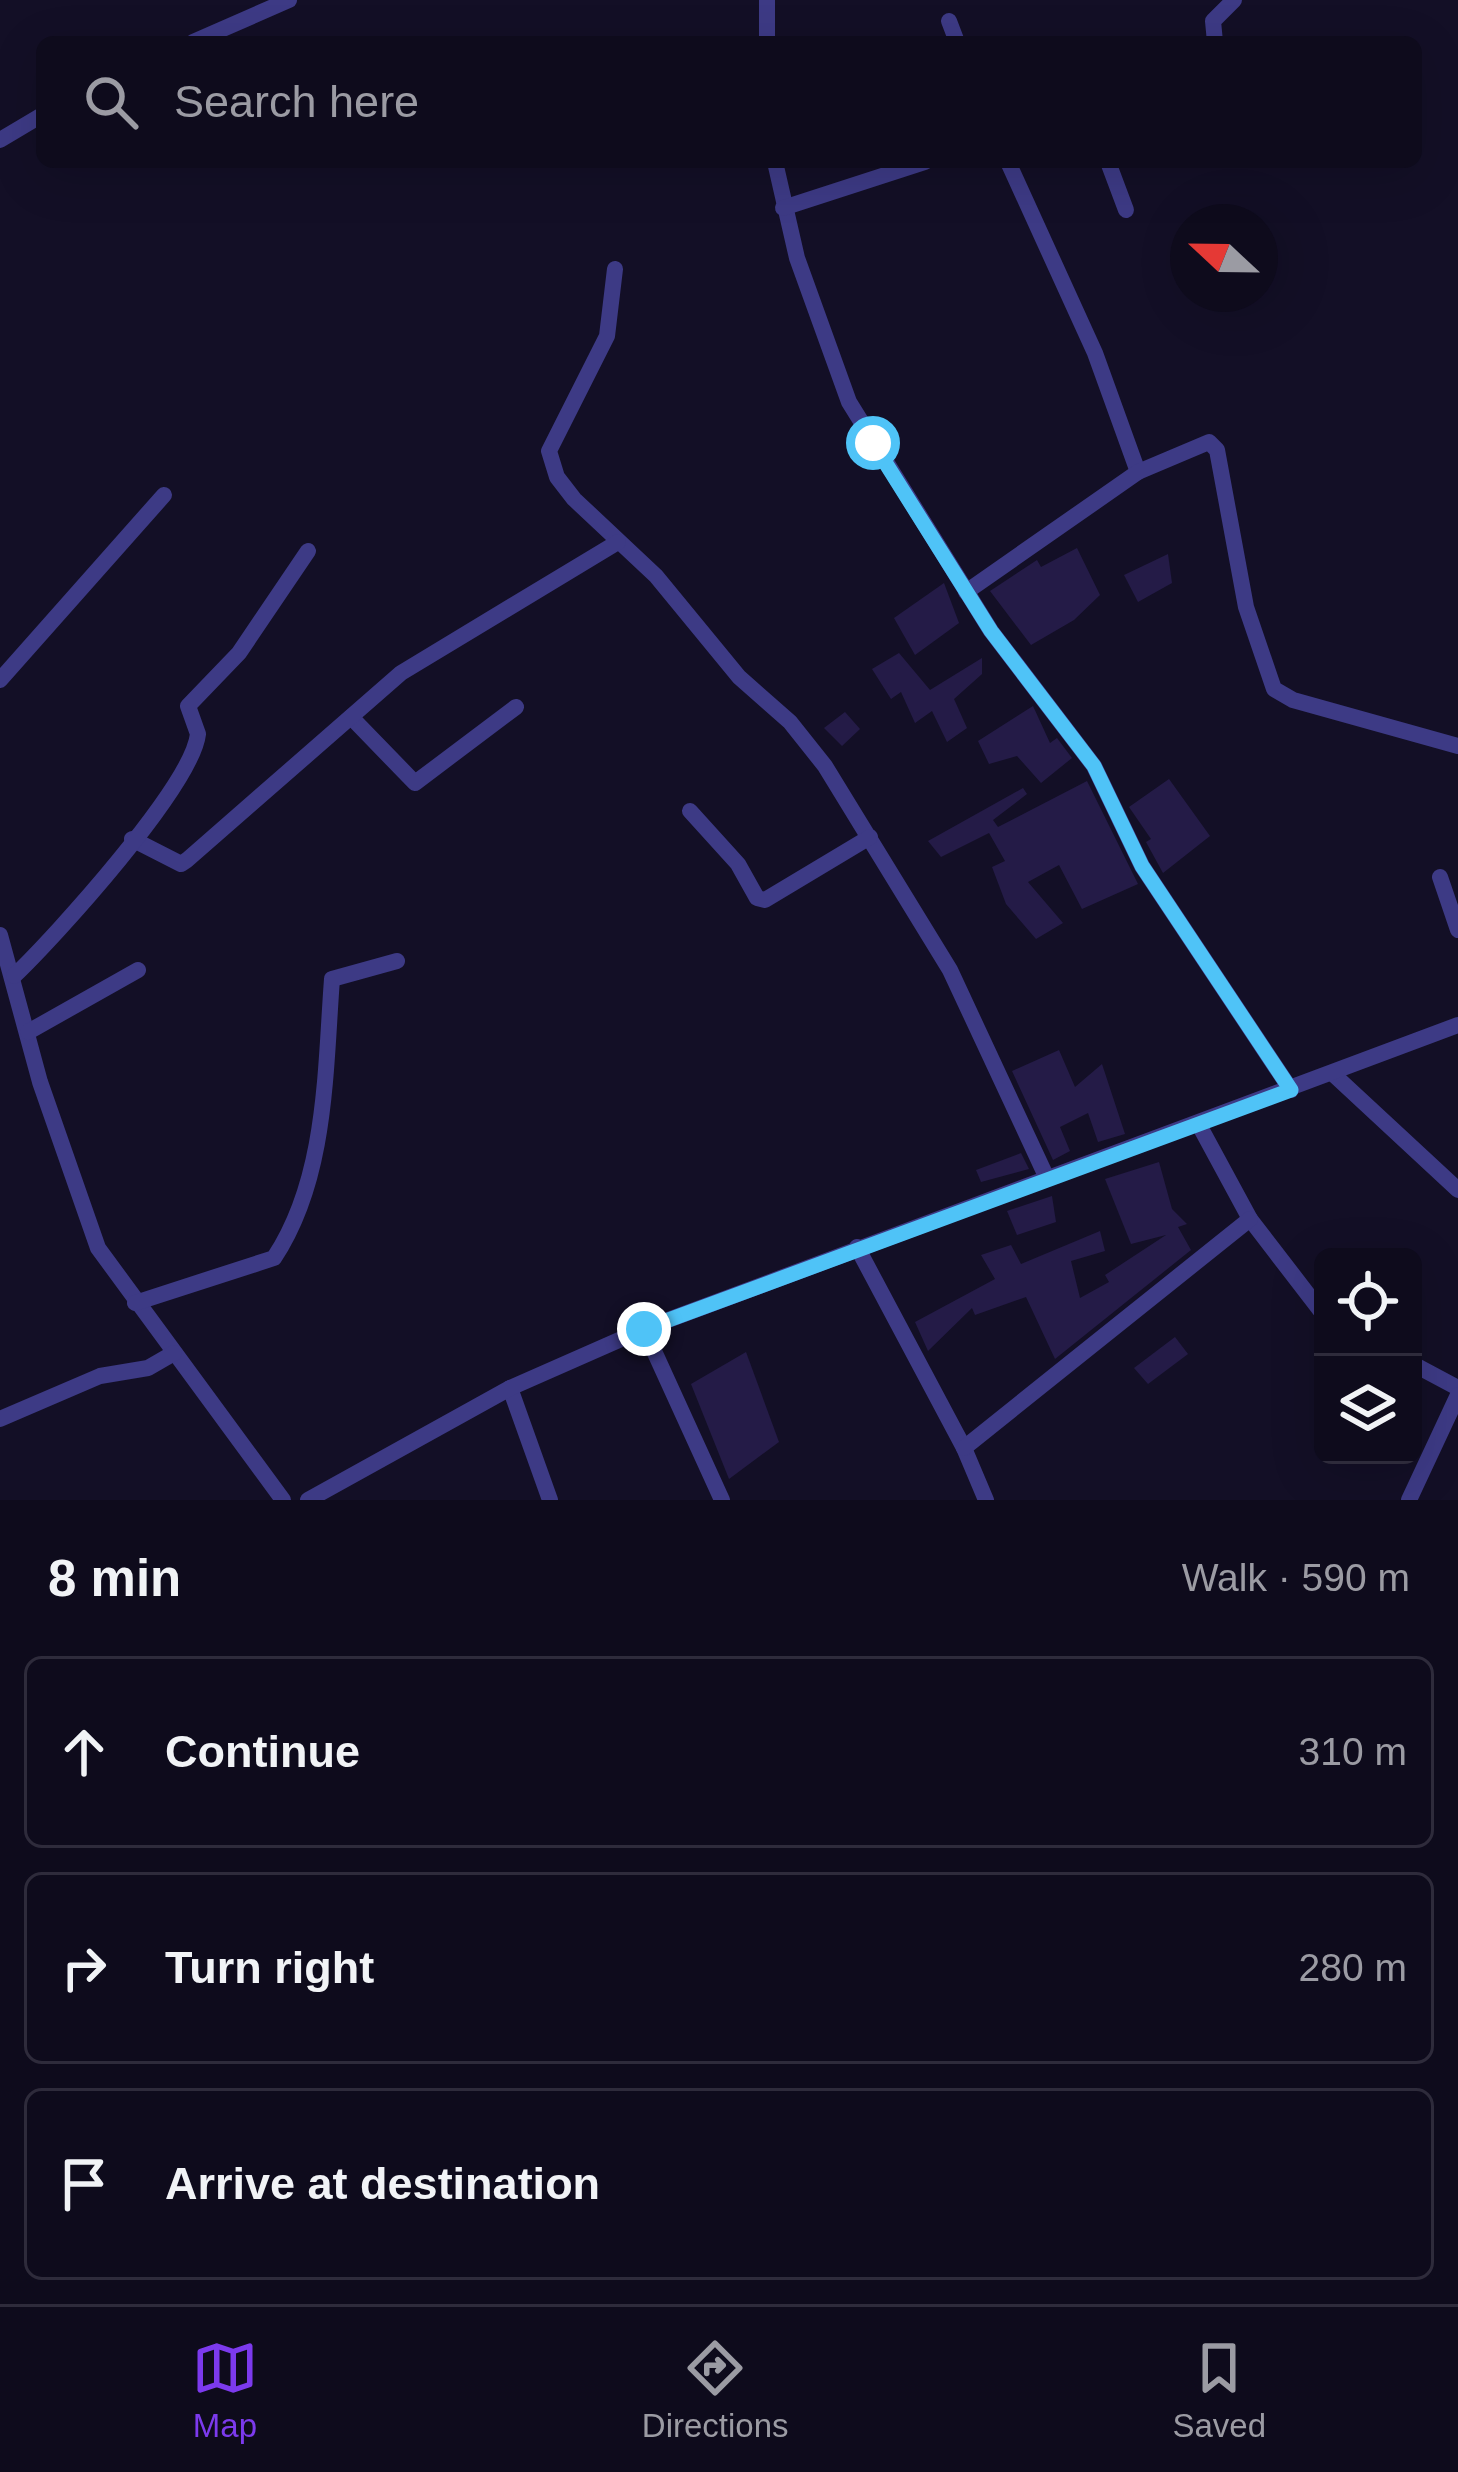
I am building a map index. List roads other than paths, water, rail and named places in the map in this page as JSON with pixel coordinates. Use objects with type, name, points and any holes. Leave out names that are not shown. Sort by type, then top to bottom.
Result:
[{"type":"street","points":[[207,36],[289,0]]},
{"type":"street","points":[[767,0],[767,36]]},
{"type":"street","points":[[1215,36],[1214,22],[1234,0]]},
{"type":"street","points":[[949,21],[955,36]]},
{"type":"street","points":[[0,140],[36,119]]},
{"type":"street","points":[[777,168],[783,208],[849,402],[966,592],[1094,766],[1142,866],[1291,1090]]},
{"type":"street","points":[[783,208],[906,168]]},
{"type":"street","points":[[1011,168],[1095,353],[1138,472]]},
{"type":"street","points":[[1110,168],[1126,209]]},
{"type":"street","points":[[615,269],[607,336],[550,452],[557,477],[656,576],[763,703],[790,722],[870,837],[950,970],[1046,1177]]},
{"type":"street","points":[[966,592],[1138,472],[1205,442],[1215,447],[1246,607],[1274,689],[1293,700],[1458,746]]},
{"type":"street","points":[[0,680],[164,495]]},
{"type":"street","points":[[132,838],[181,864],[188,860],[440,645],[618,542]]},
{"type":"street","points":[[14,976],[72,919],[132,838],[198,741],[188,706],[239,653],[308,551]]},
{"type":"street","points":[[351,717],[416,783],[516,707]]},
{"type":"street","points":[[690,811],[738,864],[757,898],[765,900],[870,837]]},
{"type":"street","points":[[1440,877],[1458,930]]},
{"type":"street","points":[[0,935],[92,1232],[135,1303],[284,1500]]},
{"type":"street","points":[[135,1303],[274,1258],[303,1195],[326,1087],[332,979],[397,961]]},
{"type":"street","points":[[28,1032],[138,970]]},
{"type":"street","points":[[308,1500],[510,1388],[644,1329],[1458,1024]]},
{"type":"street","points":[[1332,1073],[1458,1190]]},
{"type":"street","points":[[1198,1123],[1250,1219],[1314,1302]]},
{"type":"street","points":[[964,1448],[1250,1219]]},
{"type":"street","points":[[856,1247],[964,1448],[986,1500]]},
{"type":"street","points":[[644,1329],[722,1500]]},
{"type":"street","points":[[0,1419],[100,1376],[148,1368],[174,1353]]},
{"type":"street","points":[[1409,1500],[1458,1391],[1422,1369]]},
{"type":"street","points":[[510,1388],[550,1500]]}]
